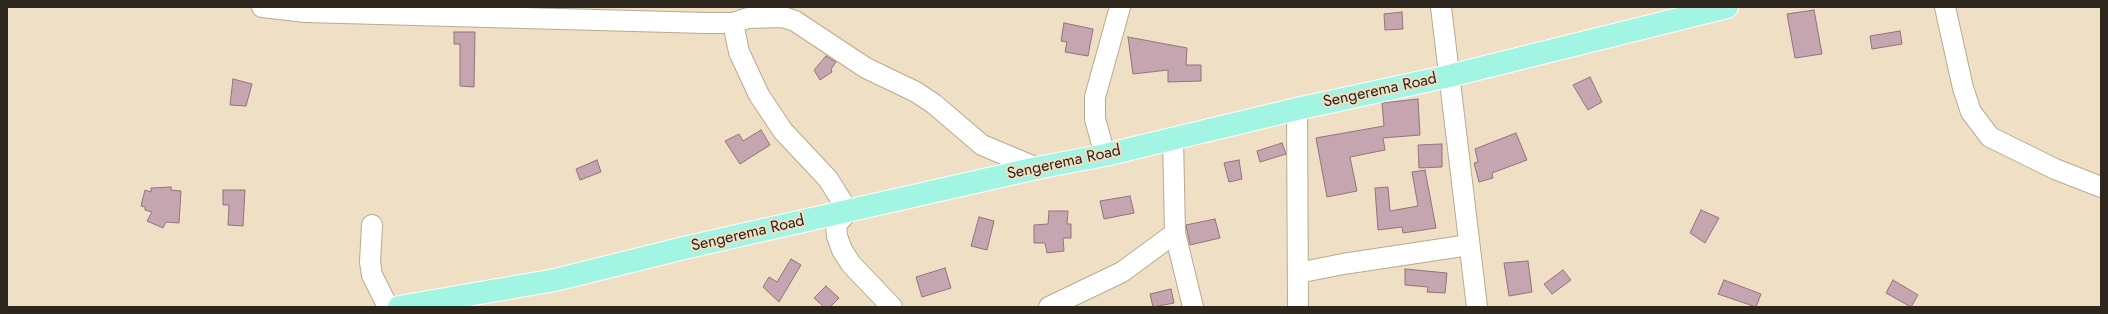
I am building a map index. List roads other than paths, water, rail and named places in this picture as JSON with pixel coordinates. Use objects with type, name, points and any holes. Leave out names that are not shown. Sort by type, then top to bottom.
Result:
[{"type":"main road","name":"Sengerema Road","points":[[399,307],[555,280],[848,211],[1037,168],[1105,155],[1297,109],[1449,76],[1727,7]]},
{"type":"street","points":[[262,7],[306,12],[400,11],[733,23],[748,18],[771,16],[783,17],[794,14],[866,68],[916,92],[934,104],[982,145],[1037,168]]},
{"type":"street","points":[[1105,155],[1095,119],[1095,97],[1120,7]]},
{"type":"street","points":[[1441,7],[1477,307]]},
{"type":"street","points":[[1944,7],[1963,88],[1971,112],[1990,137],[2055,169],[2101,187]]},
{"type":"street","points":[[733,23],[739,52],[759,95],[783,131],[828,179],[848,211],[836,225],[837,236],[842,250],[851,264],[892,307]]},
{"type":"street","points":[[1297,109],[1298,307]]},
{"type":"street","points":[[1172,139],[1175,233],[1193,307]]},
{"type":"street","points":[[372,225],[370,262],[372,275],[388,307]]},
{"type":"street","points":[[1049,307],[1122,272],[1175,233]]},
{"type":"street","points":[[1298,273],[1342,264],[1469,245]]}]
